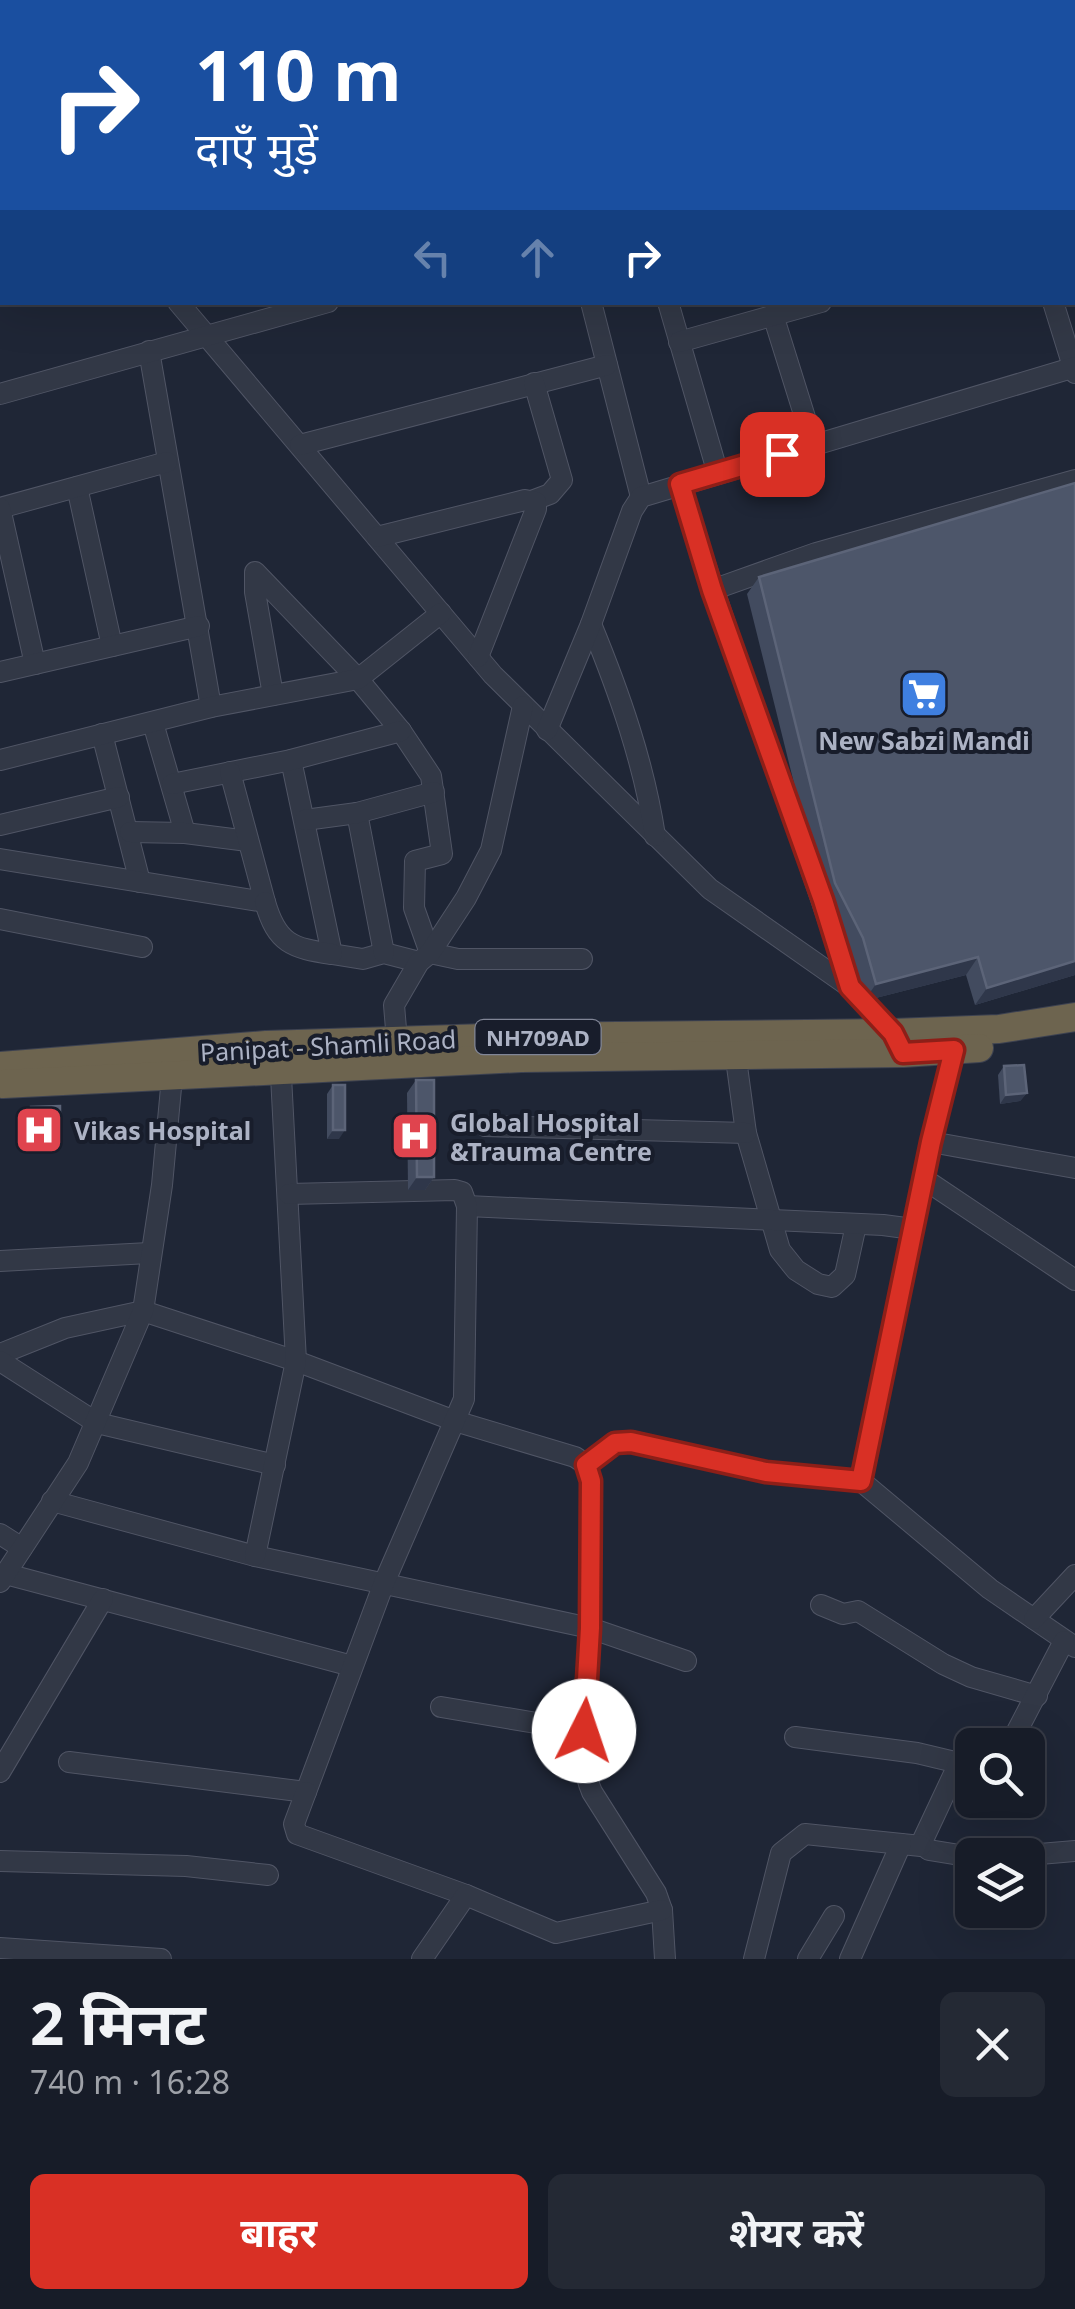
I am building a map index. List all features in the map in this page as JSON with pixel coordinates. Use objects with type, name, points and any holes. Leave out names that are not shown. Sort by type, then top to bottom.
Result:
[{"type":"highway","name":"Panipat - Shamli Road","points":[[0,1084],[172,1077],[280,1056],[397,1041],[734,1046],[898,1043],[1075,1017]]},
{"type":"highway","name":"Panipat - Shamli Road","points":[[898,1043],[954,1050],[1075,1036]]},
{"type":"highway","name":"Panipat - Shamli Road","points":[[0,1066],[280,1056],[522,1058],[734,1046]]},
{"type":"street","points":[[180,305],[478,658],[547,730],[710,889],[850,987],[898,1043]]},
{"type":"street","points":[[0,394],[318,305]]},
{"type":"street","points":[[592,305],[641,496]]},
{"type":"street","points":[[669,305],[718,474]]},
{"type":"street","points":[[679,342],[811,305]]},
{"type":"street","points":[[547,730],[641,496],[1074,369],[1053,305]]},
{"type":"street","points":[[773,316],[813,443]]},
{"type":"street","points":[[149,351],[211,707]]},
{"type":"street","points":[[300,445],[606,365]]},
{"type":"street","points":[[377,537],[550,494],[562,480],[534,383]]},
{"type":"street","points":[[34,664],[0,508],[168,462]]},
{"type":"street","points":[[712,590],[816,553],[1075,480]]},
{"type":"street","points":[[680,484],[712,590],[823,900],[850,987]]},
{"type":"street","points":[[76,486],[112,646]]},
{"type":"street","points":[[478,658],[536,509],[534,500]]},
{"type":"street","points":[[273,696],[255,572],[358,679],[401,731],[431,776],[442,854],[414,862],[415,914],[425,958]]},
{"type":"street","points":[[0,760],[211,707],[358,679],[441,614]]},
{"type":"street","points":[[591,624],[613,677],[650,803],[655,836]]},
{"type":"street","points":[[0,672],[199,626]]},
{"type":"street","points":[[397,1041],[394,1005],[466,898],[491,850],[524,706]]},
{"type":"street","points":[[153,723],[185,833]]},
{"type":"street","points":[[172,784],[291,760],[401,731]]},
{"type":"street","points":[[102,734],[140,882]]},
{"type":"street","points":[[291,760],[332,954]]},
{"type":"street","points":[[230,772],[272,926],[302,950],[363,960],[384,952],[425,958],[582,959]]},
{"type":"street","points":[[305,820],[357,813],[434,792]]},
{"type":"street","points":[[0,825],[119,798]]},
{"type":"street","points":[[357,813],[384,952]]},
{"type":"street","points":[[130,832],[185,833],[248,841]]},
{"type":"street","points":[[0,859],[264,902]]},
{"type":"street","points":[[0,918],[142,947]]},
{"type":"street","points":[[734,1046],[746,1134],[784,1260],[828,1288],[845,1275],[856,1225]]},
{"type":"street","points":[[861,1481],[931,1142],[954,1050]]},
{"type":"street","points":[[255,1556],[296,1361],[280,1056]]},
{"type":"street","points":[[172,1077],[162,1184],[143,1311],[78,1463],[3,1578],[103,1599],[352,1666]]},
{"type":"street","points":[[485,1126],[746,1134]]},
{"type":"street","points":[[931,1142],[1075,1168]]},
{"type":"street","points":[[924,1178],[1075,1280]]},
{"type":"street","points":[[289,1194],[455,1190],[462,1192],[467,1206],[465,1393],[352,1666],[294,1824],[297,1834],[466,1895],[556,1934],[662,1910]]},
{"type":"street","points":[[467,1206],[913,1230]]},
{"type":"street","points":[[0,1261],[149,1253]]},
{"type":"street","points":[[0,1358],[65,1328],[143,1311],[296,1361],[586,1465],[591,1481],[590,1628],[584,1731],[589,1784],[649,1880],[662,1910],[665,1959]]},
{"type":"street","points":[[0,1358],[96,1422],[275,1465]]},
{"type":"street","points":[[586,1465],[615,1443],[631,1442],[766,1472],[861,1481],[955,1562],[1069,1644],[1019,1728]]},
{"type":"street","points":[[52,1501],[255,1556],[590,1628],[686,1661]]},
{"type":"street","points":[[0,1534],[22,1548]]},
{"type":"street","points":[[1034,1618],[1075,1575]]},
{"type":"street","points":[[0,1772],[103,1599]]},
{"type":"street","points":[[821,1605],[842,1614],[858,1611],[943,1664],[999,1687],[1037,1696]]},
{"type":"street","points":[[441,1707],[584,1731]]},
{"type":"street","points":[[795,1737],[955,1759]]},
{"type":"street","points":[[70,1762],[306,1792]]},
{"type":"street","points":[[850,1959],[911,1845],[955,1779]]},
{"type":"street","points":[[754,1959],[781,1853],[805,1834],[955,1854]]},
{"type":"street","points":[[1045,1854],[1075,1851]]},
{"type":"street","points":[[0,1861],[186,1866],[268,1875]]},
{"type":"street","points":[[422,1959],[466,1895]]},
{"type":"street","points":[[808,1959],[834,1916]]},
{"type":"street","points":[[0,1948],[161,1959]]},
{"type":"building","name":"New Sabzi Mandi","points":[[1075,483],[1075,961],[987,988],[978,957],[876,984],[863,938],[835,883],[759,577]]},
{"type":"building","points":[[1024,1065],[1027,1093],[1006,1095],[1004,1066]]},
{"type":"building","points":[[416,1080],[434,1080],[434,1177],[417,1177]]},
{"type":"building","points":[[333,1085],[345,1085],[345,1130],[333,1130]]},
{"type":"building","points":[[60,1106],[60,1133],[32,1134],[31,1107]]},
{"type":"place","name":"New Sabzi Mandi","points":[[924,694]]},
{"type":"place","name":"Vikas Hospital","points":[[39,1130]]},
{"type":"place","name":"Global Hospital &Trauma Centre","points":[[415,1136]]},
{"type":"route","points":[[584,1731],[590,1628],[591,1481],[586,1465],[615,1443],[631,1442],[766,1472],[861,1481],[931,1142],[954,1050],[903,1053],[893,1033],[850,987],[823,900],[712,590],[680,484],[782,454]]}]
